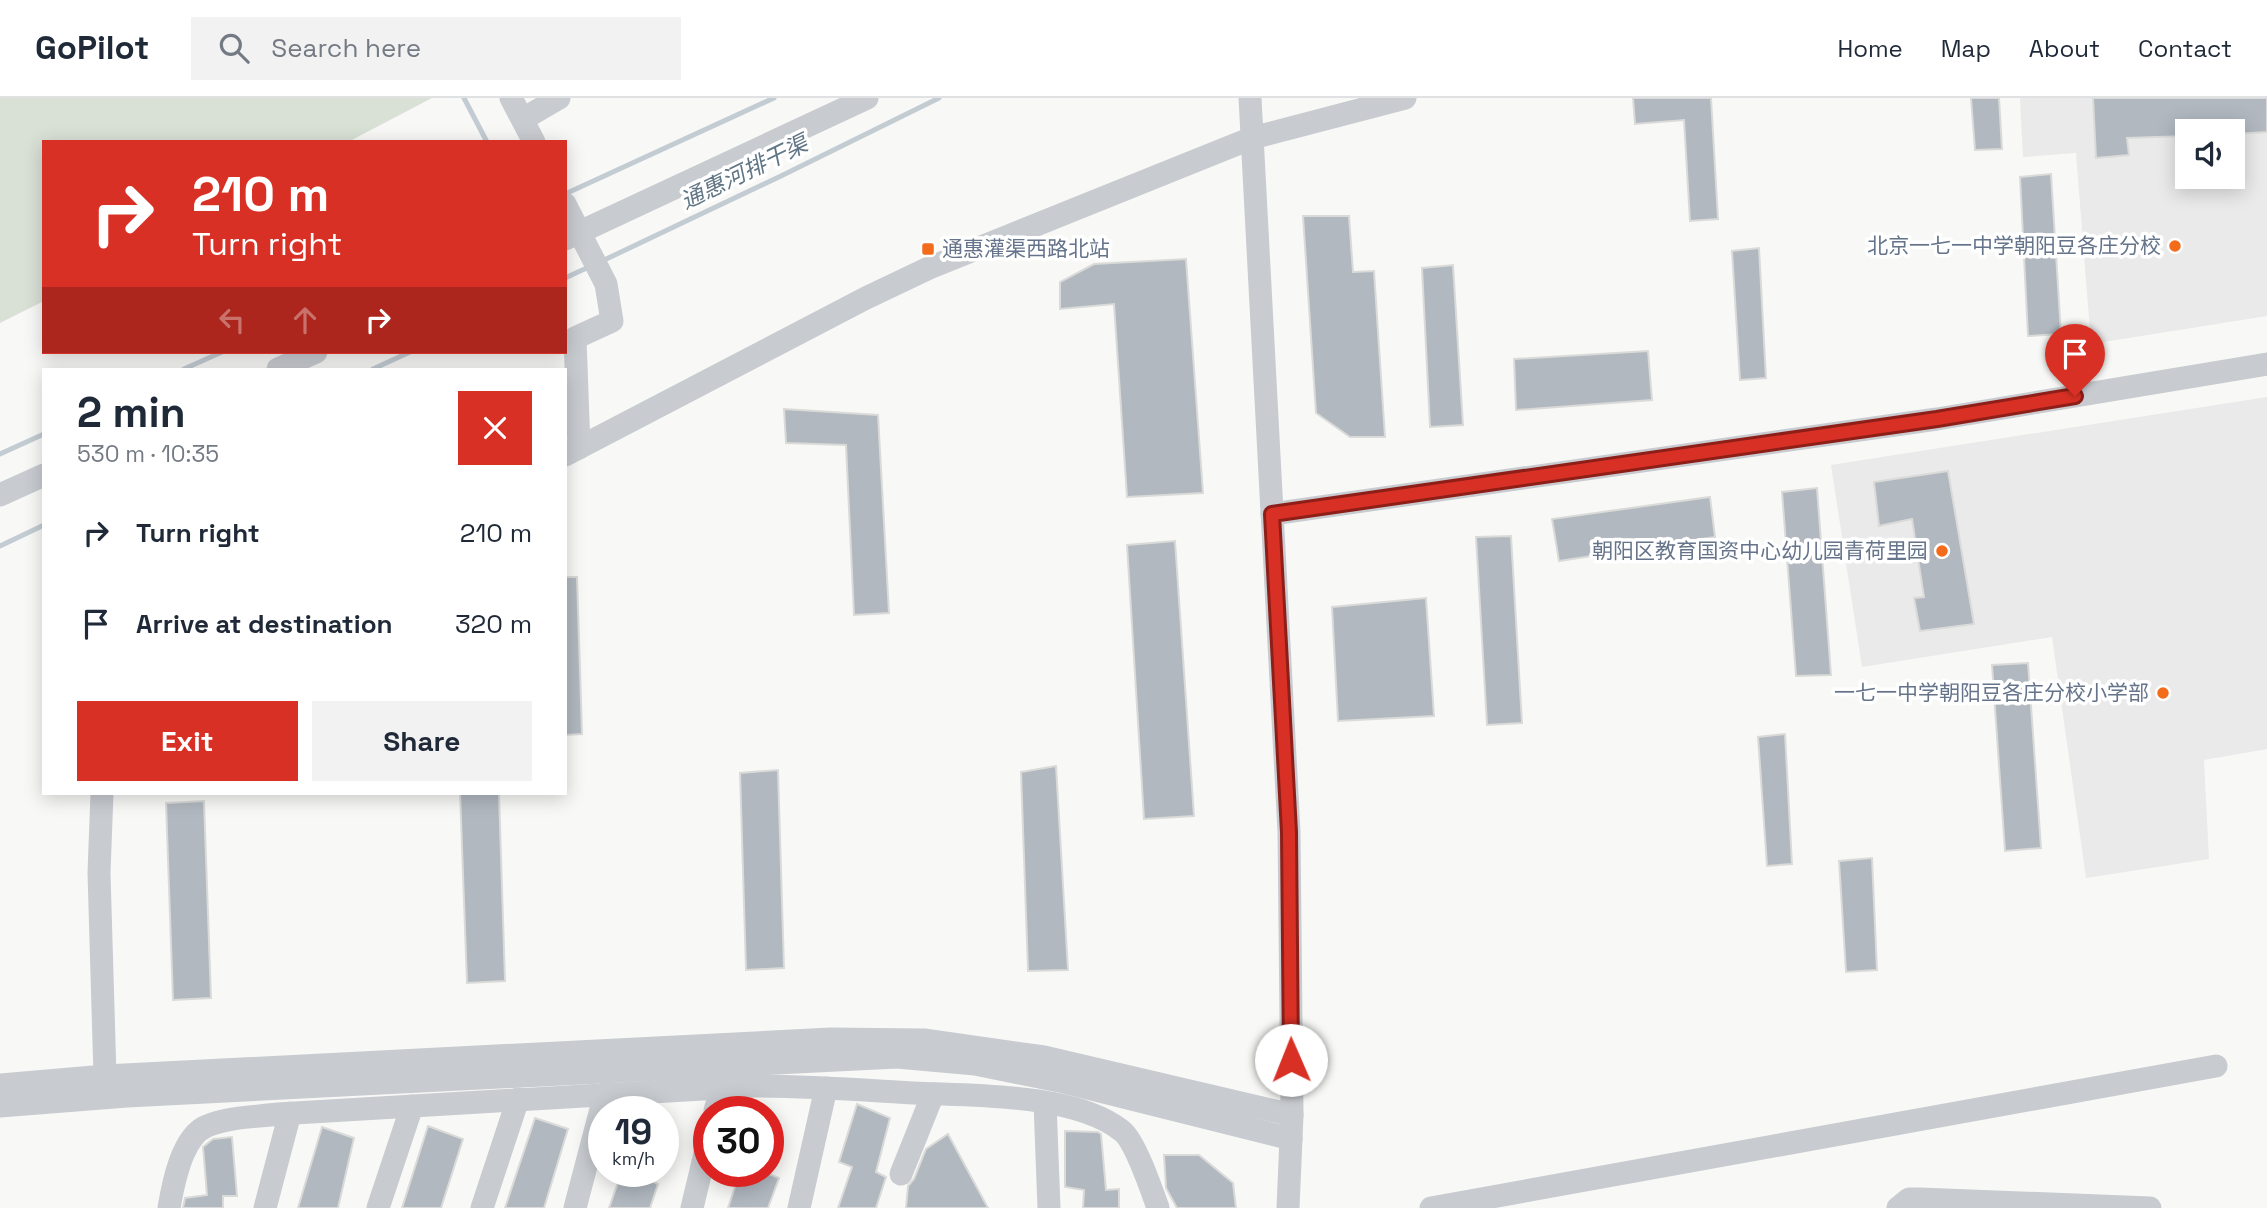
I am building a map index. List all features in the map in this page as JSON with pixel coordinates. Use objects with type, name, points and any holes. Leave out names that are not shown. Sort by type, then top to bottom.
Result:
[{"type":"street","points":[[511,98],[533,140]]},
{"type":"street","points":[[523,119],[558,98]]},
{"type":"street","points":[[867,98],[574,228],[606,284],[612,321],[576,338],[572,452],[929,268],[1252,138],[1405,98]]},
{"type":"street","points":[[1250,98],[1289,832],[1292,1115],[1288,1208]]},
{"type":"street","points":[[280,368],[312,354]]},
{"type":"street","points":[[1272,514],[1937,419],[2267,364]]},
{"type":"street","points":[[0,495],[42,476]]},
{"type":"street","points":[[102,795],[99,873],[105,1076]]},
{"type":"street","points":[[0,1085],[105,1076],[831,1039],[925,1040],[1044,1057],[1292,1115]]},
{"type":"street","points":[[0,1105],[127,1096],[897,1057],[975,1064],[1064,1082],[1291,1139]]},
{"type":"street","points":[[1432,1208],[2216,1066]]},
{"type":"street","points":[[169,1208],[187,1145],[204,1126],[290,1113],[754,1086],[1014,1099],[1066,1106],[1104,1120],[1124,1133],[1147,1178],[1158,1208]]},
{"type":"street","points":[[718,1096],[720,1088]]},
{"type":"street","points":[[799,1208],[826,1088]]},
{"type":"street","points":[[575,1208],[606,1094]]},
{"type":"street","points":[[901,1174],[933,1094]]},
{"type":"street","points":[[482,1208],[518,1099]]},
{"type":"street","points":[[1045,1103],[1049,1208]]},
{"type":"street","points":[[378,1208],[412,1106]]},
{"type":"street","points":[[265,1208],[290,1113]]},
{"type":"street","points":[[692,1208],[697,1187]]},
{"type":"street","points":[[1898,1208],[1909,1199],[2150,1208]]},
{"type":"shaded area","points":[[0,98],[432,98],[352,140],[42,140],[42,302],[0,323]]},
{"type":"shaded area","name":"北京一七一中学朝阳豆各庄分校","points":[[2020,98],[2267,98],[2267,316],[2091,344],[2076,153],[2023,157]]},
{"type":"shaded area","name":"一七一中学朝阳豆各庄分校小学部","points":[[2267,397],[2267,749],[2204,760],[2209,859],[2086,878],[2052,637],[1862,667],[1831,465]]},
{"type":"building","points":[[1633,98],[1711,98],[1718,219],[1690,221],[1684,120],[1635,124]]},
{"type":"building","points":[[1971,98],[1999,98],[2002,149],[1975,150]]},
{"type":"building","points":[[2093,98],[2267,98],[2267,132],[2245,133],[2245,119],[2175,119],[2175,136],[2127,138],[2129,155],[2096,158]]},
{"type":"building","points":[[2051,174],[2061,334],[2028,336],[2020,177]]},
{"type":"building","points":[[1303,216],[1349,216],[1353,272],[1374,271],[1385,437],[1350,437],[1316,413]]},
{"type":"building","points":[[1759,248],[1766,378],[1740,380],[1732,251]]},
{"type":"building","points":[[1186,259],[1203,493],[1127,497],[1114,304],[1060,309],[1060,282],[1094,264]]},
{"type":"building","points":[[1453,265],[1463,425],[1430,427],[1422,268]]},
{"type":"building","points":[[1648,351],[1652,400],[1516,410],[1514,359]]},
{"type":"building","points":[[784,409],[878,415],[889,613],[854,615],[846,445],[786,443]]},
{"type":"building","points":[[1948,471],[1974,624],[1920,631],[1914,598],[1924,597],[1912,519],[1879,526],[1874,482]]},
{"type":"building","points":[[1817,488],[1831,675],[1796,676],[1782,492]]},
{"type":"building","points":[[1710,497],[1715,537],[1559,561],[1552,519]]},
{"type":"building","points":[[1511,536],[1522,723],[1487,725],[1476,537]]},
{"type":"building","points":[[1175,541],[1194,816],[1144,819],[1127,545]]},
{"type":"building","points":[[567,577],[577,577],[582,734],[567,735]]},
{"type":"building","points":[[1426,598],[1434,716],[1338,721],[1332,607]]},
{"type":"building","points":[[2028,663],[2041,848],[2005,851],[1992,665]]},
{"type":"building","points":[[1785,734],[1792,864],[1767,866],[1758,737]]},
{"type":"building","points":[[1056,766],[1068,970],[1028,971],[1021,772]]},
{"type":"building","points":[[778,770],[784,968],[746,970],[740,773]]},
{"type":"building","points":[[460,795],[499,795],[505,981],[467,983]]},
{"type":"building","points":[[204,801],[211,998],[173,1000],[166,803]]},
{"type":"building","points":[[1872,858],[1877,970],[1846,972],[1839,861]]},
{"type":"building","points":[[857,1104],[890,1118],[876,1172],[886,1177],[876,1208],[838,1208],[852,1167],[839,1162]]},
{"type":"building","points":[[535,1118],[568,1129],[544,1208],[505,1208]]},
{"type":"building","points":[[428,1126],[463,1139],[441,1208],[402,1208]]},
{"type":"building","points":[[322,1127],[354,1138],[338,1208],[298,1208]]},
{"type":"building","points":[[1065,1131],[1101,1134],[1106,1190],[1119,1189],[1119,1208],[1083,1208],[1084,1190],[1065,1187]]},
{"type":"building","points":[[948,1134],[988,1208],[906,1208],[908,1186],[914,1179],[926,1149]]},
{"type":"building","points":[[232,1137],[237,1196],[223,1196],[223,1208],[183,1208],[185,1198],[207,1195],[203,1147],[213,1139]]},
{"type":"building","points":[[1164,1155],[1199,1155],[1233,1183],[1236,1208],[1177,1208],[1166,1188]]},
{"type":"building","points":[[616,1187],[657,1187],[650,1208],[609,1208]]},
{"type":"building","points":[[735,1187],[776,1187],[768,1208],[728,1208]]},
{"type":"waterway","points":[[464,98],[486,140]]},
{"type":"waterway","points":[[567,193],[774,98]]},
{"type":"waterway","name":"通惠河排干渠","points":[[600,262],[939,98]]},
{"type":"waterway","name":"通惠河排干渠","points":[[567,277],[591,266]]},
{"type":"waterway","points":[[186,368],[218,354]]},
{"type":"waterway","name":"通惠河排干渠","points":[[375,368],[406,354]]},
{"type":"waterway","points":[[0,454],[42,435]]},
{"type":"waterway","name":"通惠河排干渠","points":[[0,546],[42,526]]},
{"type":"place","name":"北京一七一中学朝阳豆各庄分校","points":[[2175,246]]},
{"type":"place","name":"通惠灌渠西路北站","points":[[928,249]]},
{"type":"place","name":"朝阳区教育国资中心幼儿园青荷里园","points":[[1942,551]]},
{"type":"place","name":"一七一中学朝阳豆各庄分校小学部","points":[[2163,693]]},
{"type":"route","points":[[1291,1060],[1289,832],[1272,514],[1937,419],[2075,396]]}]
